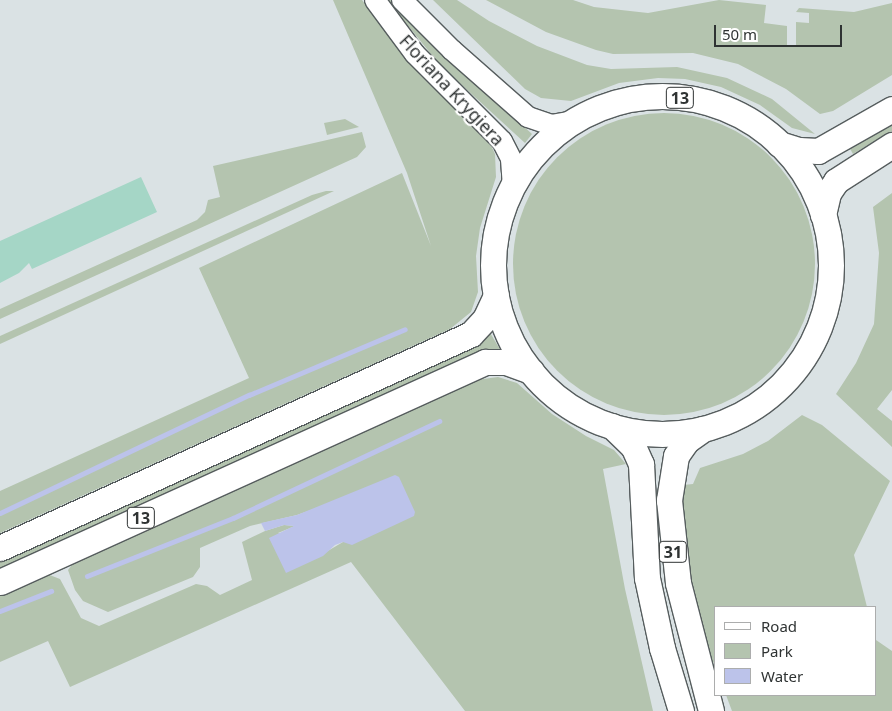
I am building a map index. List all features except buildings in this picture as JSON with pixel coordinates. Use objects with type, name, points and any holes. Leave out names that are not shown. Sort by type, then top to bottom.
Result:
[{"type":"main road","name":"13","points":[[892,109],[818,151],[799,150],[778,144],[732,112],[678,97],[621,101],[574,121],[537,151],[513,185],[495,239],[496,295],[508,335],[531,371],[573,409],[612,426],[660,434],[703,429],[736,417],[760,403],[791,374],[807,351],[824,313],[830,285],[830,256],[823,215],[828,193],[836,181],[892,145]]},
{"type":"main road","points":[[778,144],[805,176],[823,215]]},
{"type":"main road","name":"13","points":[[0,548],[471,334],[485,318],[496,295]]},
{"type":"main road","name":"13","points":[[0,582],[485,362],[506,362],[531,371]]},
{"type":"main road","name":"31","points":[[612,426],[633,446],[641,464],[642,518],[649,585],[681,711]]},
{"type":"main road","name":"31","points":[[703,429],[687,440],[676,456],[672,470],[670,509],[678,583],[711,711]]},
{"type":"street","name":"Floriana Krygiera","points":[[375,0],[415,54],[502,141],[511,159],[513,185]]},
{"type":"street","name":"Floriana Krygiera","points":[[402,0],[452,50],[528,117],[551,125],[574,121]]},
{"type":"green space","points":[[333,0],[362,0],[420,75],[490,143],[495,154],[496,177],[480,228],[476,256],[478,292],[471,312],[450,329],[0,533],[0,491],[249,378],[199,268],[402,173],[431,246],[407,173]]},
{"type":"green space","points":[[387,0],[394,0],[431,40],[532,134],[525,143],[440,65]]},
{"type":"green space","points":[[433,0],[457,0],[489,21],[537,46],[587,65],[611,69],[677,67],[727,78],[772,99],[815,134],[792,128],[760,105],[721,87],[685,79],[658,78],[619,83],[571,101],[541,98],[525,89]]},
{"type":"green space","points":[[486,0],[573,0],[594,7],[648,13],[719,0],[766,5],[764,23],[787,26],[787,47],[796,46],[796,22],[809,23],[809,13],[796,12],[799,8],[854,12],[892,3],[892,75],[833,111],[820,114],[786,89],[738,64],[693,53],[613,54],[596,50],[546,32]]},
{"type":"green space","points":[[649,113],[679,113],[708,119],[735,130],[760,147],[781,168],[798,193],[809,220],[813,234],[815,264],[813,294],[804,322],[790,348],[771,371],[748,390],[722,404],[694,413],[649,415],[620,409],[593,398],[568,381],[547,360],[530,335],[519,308],[513,279],[513,249],[519,220],[530,193],[547,168],[568,147],[593,130],[620,119]]},
{"type":"green space","points":[[345,119],[359,127],[327,135],[324,123]]},
{"type":"green space","points":[[892,121],[892,131],[853,154],[849,147]]},
{"type":"green space","points":[[362,132],[366,147],[357,157],[0,319],[0,309],[197,220],[205,212],[208,200],[220,197],[213,166]]},
{"type":"green space","points":[[334,191],[0,344],[0,336],[312,195]]},
{"type":"green space","points":[[892,193],[892,390],[877,409],[892,421],[892,447],[836,394],[856,363],[874,324],[879,253],[873,207]]},
{"type":"green space","points":[[489,331],[501,351],[0,570],[0,559]]},
{"type":"green space","points":[[498,377],[517,383],[552,414],[586,436],[614,450],[626,464],[603,469],[625,589],[653,711],[465,711],[351,562],[70,687],[48,641],[0,662],[0,595],[47,574],[60,579],[81,618],[99,626],[196,584],[207,586],[220,595],[252,580],[242,542],[265,531],[284,525],[295,526],[278,533],[326,552],[343,542],[336,501],[297,515],[250,526],[200,548],[200,567],[193,577],[108,612],[83,601],[75,590],[68,570],[74,562],[476,380]]},
{"type":"green space","points":[[802,415],[822,425],[890,481],[854,555],[867,606],[714,606],[714,664],[694,613],[683,551],[683,485],[693,484],[700,468],[743,454],[768,441]]},
{"type":"green space","points":[[877,641],[892,651],[892,711],[732,711],[726,696],[877,696]]},
{"type":"water","points":[[395,475],[399,477],[415,512],[414,516],[352,545],[343,542],[335,545],[323,556],[286,573],[269,538],[294,526],[284,525],[265,531],[261,523],[297,515]]},
{"type":"waterway","points":[[0,513],[249,395],[405,329]]},
{"type":"waterway","points":[[87,576],[233,518],[439,421]]},
{"type":"waterway","points":[[0,611],[51,591]]}]
